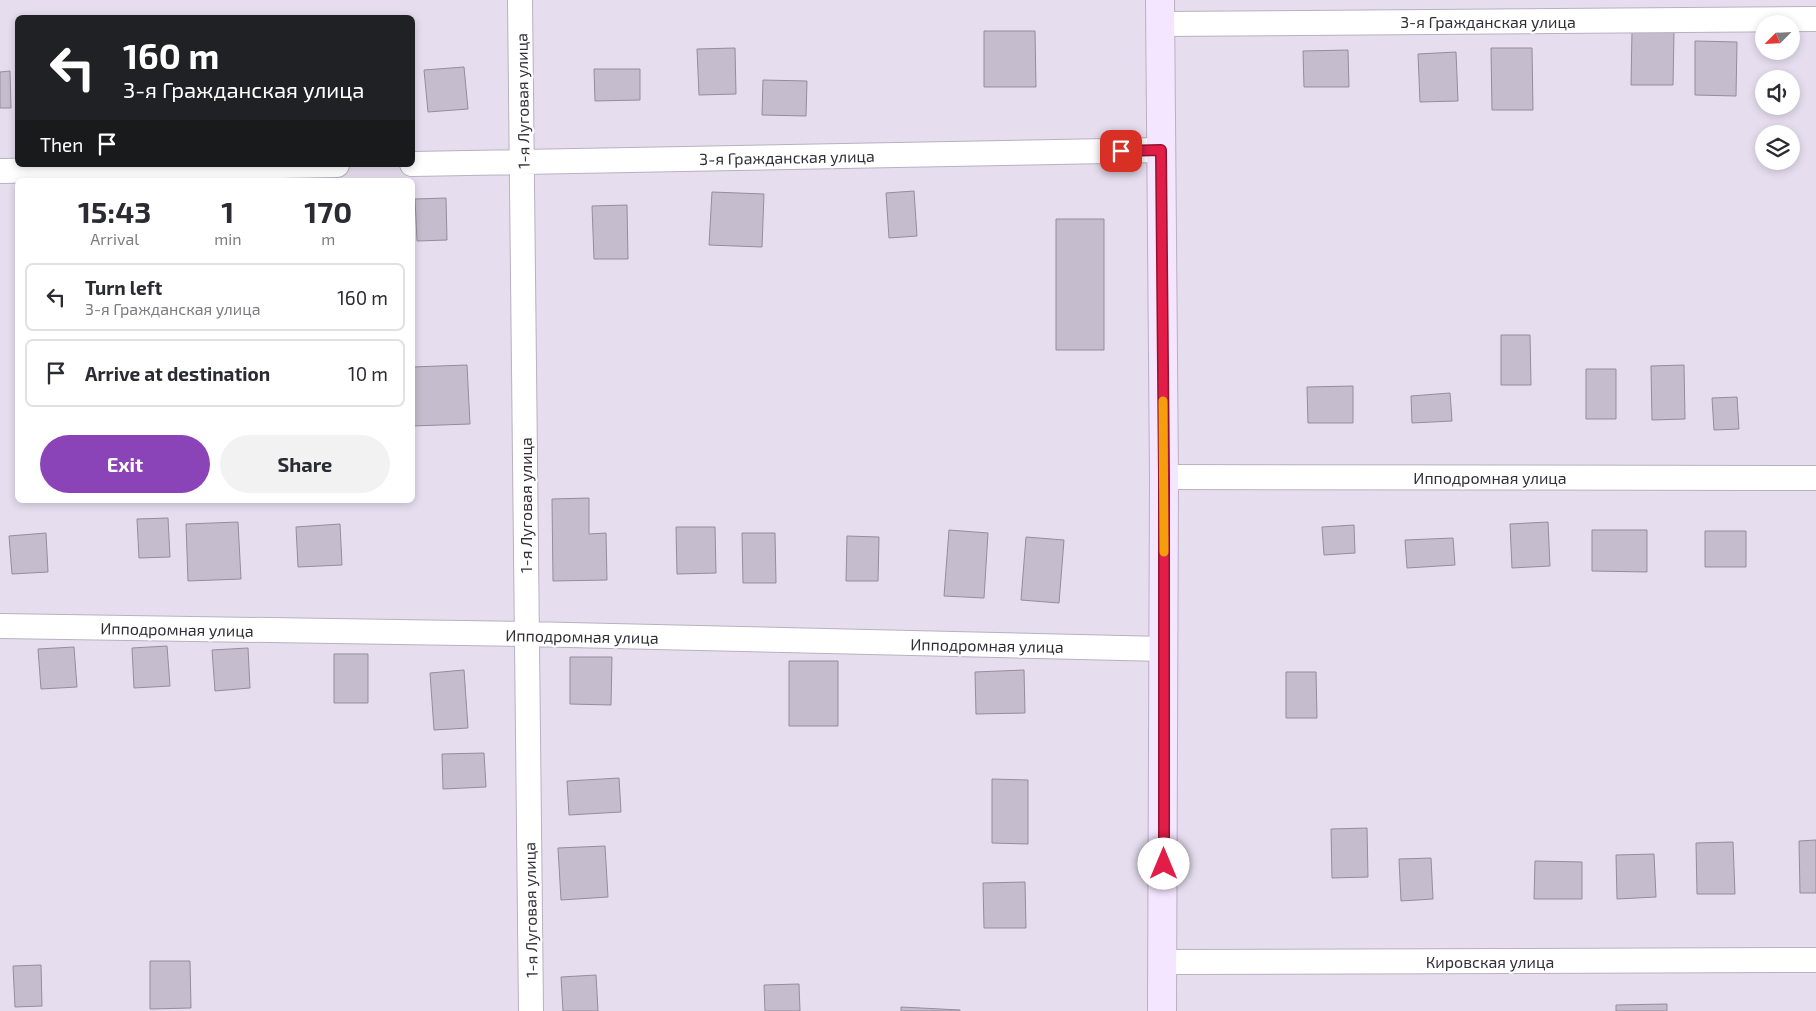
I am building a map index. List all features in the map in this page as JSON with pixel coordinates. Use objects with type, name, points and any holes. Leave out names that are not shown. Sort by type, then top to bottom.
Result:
[{"type":"main road","points":[[1160,12],[1164,477],[1162,1011]]},
{"type":"street","name":"1-я Луговая улица","points":[[520,0],[531,1011]]},
{"type":"street","name":"3-я Гражданская улица","points":[[1160,12],[1816,19]]},
{"type":"street","name":"3-я Гражданская улица","points":[[415,164],[1161,150]]},
{"type":"street","points":[[0,171],[225,167]]},
{"type":"street","name":"Ипподромная улица","points":[[1164,477],[1816,478]]},
{"type":"street","name":"Ипподромная улица","points":[[0,626],[526,634],[1164,649]]},
{"type":"street","name":"Кировская улица","points":[[1163,962],[1816,960]]},
{"type":"building","points":[[984,31],[1035,31],[1036,87],[984,87]]},
{"type":"building","points":[[1632,31],[1674,31],[1673,85],[1631,85]]},
{"type":"building","points":[[1695,41],[1737,42],[1736,96],[1695,95]]},
{"type":"building","points":[[735,48],[736,94],[699,95],[697,49]]},
{"type":"building","points":[[1491,48],[1532,48],[1533,110],[1492,110]]},
{"type":"building","points":[[1348,50],[1349,87],[1304,87],[1303,51]]},
{"type":"building","points":[[1456,52],[1458,101],[1420,102],[1418,54]]},
{"type":"building","points":[[464,67],[468,109],[428,112],[424,70]]},
{"type":"building","points":[[594,69],[640,69],[640,100],[595,101]]},
{"type":"building","points":[[10,71],[11,108],[0,108],[0,72]]},
{"type":"building","points":[[763,80],[807,81],[806,116],[762,115]]},
{"type":"building","points":[[914,191],[917,236],[889,238],[886,193]]},
{"type":"building","points":[[712,192],[764,194],[762,247],[709,245]]},
{"type":"building","points":[[446,198],[447,240],[417,241],[415,199]]},
{"type":"building","points":[[627,205],[628,259],[594,259],[592,206]]},
{"type":"building","points":[[1056,219],[1104,219],[1104,350],[1056,350]]},
{"type":"building","points":[[1501,335],[1530,335],[1531,385],[1501,385]]},
{"type":"building","points":[[467,365],[470,424],[415,426],[415,367]]},
{"type":"building","points":[[1684,365],[1685,419],[1652,420],[1651,366]]},
{"type":"building","points":[[1586,369],[1616,369],[1616,419],[1586,419]]},
{"type":"building","points":[[1353,386],[1353,423],[1308,423],[1307,387]]},
{"type":"building","points":[[1450,393],[1452,421],[1412,423],[1411,396]]},
{"type":"building","points":[[1737,397],[1739,429],[1714,430],[1712,398]]},
{"type":"building","points":[[589,498],[589,534],[606,533],[607,580],[553,581],[552,499]]},
{"type":"building","points":[[168,518],[170,557],[139,558],[137,519]]},
{"type":"building","points":[[238,522],[241,579],[188,581],[186,524]]},
{"type":"building","points":[[1548,522],[1550,566],[1512,568],[1510,524]]},
{"type":"building","points":[[340,524],[342,565],[298,567],[296,527]]},
{"type":"building","points":[[1354,525],[1355,553],[1324,555],[1322,527]]},
{"type":"building","points":[[676,527],[715,527],[716,573],[677,574]]},
{"type":"building","points":[[949,530],[988,533],[984,598],[944,596]]},
{"type":"building","points":[[1592,530],[1647,530],[1647,572],[1592,571]]},
{"type":"building","points":[[1705,531],[1746,531],[1746,567],[1705,567]]},
{"type":"building","points":[[46,533],[48,572],[12,574],[9,536]]},
{"type":"building","points":[[742,533],[775,533],[776,583],[743,583]]},
{"type":"building","points":[[847,536],[879,537],[878,581],[846,581]]},
{"type":"building","points":[[1026,537],[1064,540],[1059,603],[1021,600]]},
{"type":"building","points":[[1453,538],[1455,565],[1407,568],[1405,540]]},
{"type":"building","points":[[167,646],[170,686],[134,688],[132,648]]},
{"type":"building","points":[[74,647],[77,687],[41,689],[38,649]]},
{"type":"building","points":[[248,648],[250,688],[215,691],[212,650]]},
{"type":"building","points":[[334,654],[368,654],[368,703],[334,703]]},
{"type":"building","points":[[570,657],[612,657],[611,705],[570,704]]},
{"type":"building","points":[[789,661],[838,661],[838,726],[789,726]]},
{"type":"building","points":[[464,670],[468,728],[434,730],[430,673]]},
{"type":"building","points":[[1024,670],[1025,713],[976,714],[975,672]]},
{"type":"building","points":[[1286,672],[1316,672],[1317,718],[1286,718]]},
{"type":"building","points":[[484,753],[486,787],[443,789],[442,754]]},
{"type":"building","points":[[619,778],[621,812],[569,815],[567,781]]},
{"type":"building","points":[[992,779],[1028,780],[1028,844],[992,843]]},
{"type":"building","points":[[1367,828],[1368,877],[1332,878],[1331,829]]},
{"type":"building","points":[[1816,840],[1816,893],[1800,893],[1799,841]]},
{"type":"building","points":[[1733,842],[1735,894],[1697,894],[1696,843]]},
{"type":"building","points":[[605,846],[608,897],[561,900],[558,848]]},
{"type":"building","points":[[1654,854],[1656,897],[1617,899],[1616,855]]},
{"type":"building","points":[[1431,858],[1433,899],[1401,901],[1399,859]]},
{"type":"building","points":[[1535,861],[1582,862],[1582,899],[1534,899]]},
{"type":"building","points":[[1025,882],[1026,928],[984,928],[983,883]]},
{"type":"building","points":[[150,961],[190,961],[191,1008],[150,1009]]},
{"type":"building","points":[[41,965],[42,1006],[15,1007],[13,966]]},
{"type":"building","points":[[596,975],[598,1011],[563,1011],[561,977]]},
{"type":"building","points":[[799,984],[800,1011],[765,1011],[764,985]]},
{"type":"building","points":[[1667,1004],[1667,1011],[1616,1011],[1616,1005]]},
{"type":"building","points":[[901,1007],[960,1010],[960,1011],[901,1011]]},
{"type":"slow traffic","points":[[1163,401],[1164,552]]},
{"type":"route","points":[[1121,151],[1161,150],[1164,477],[1164,864]]}]
